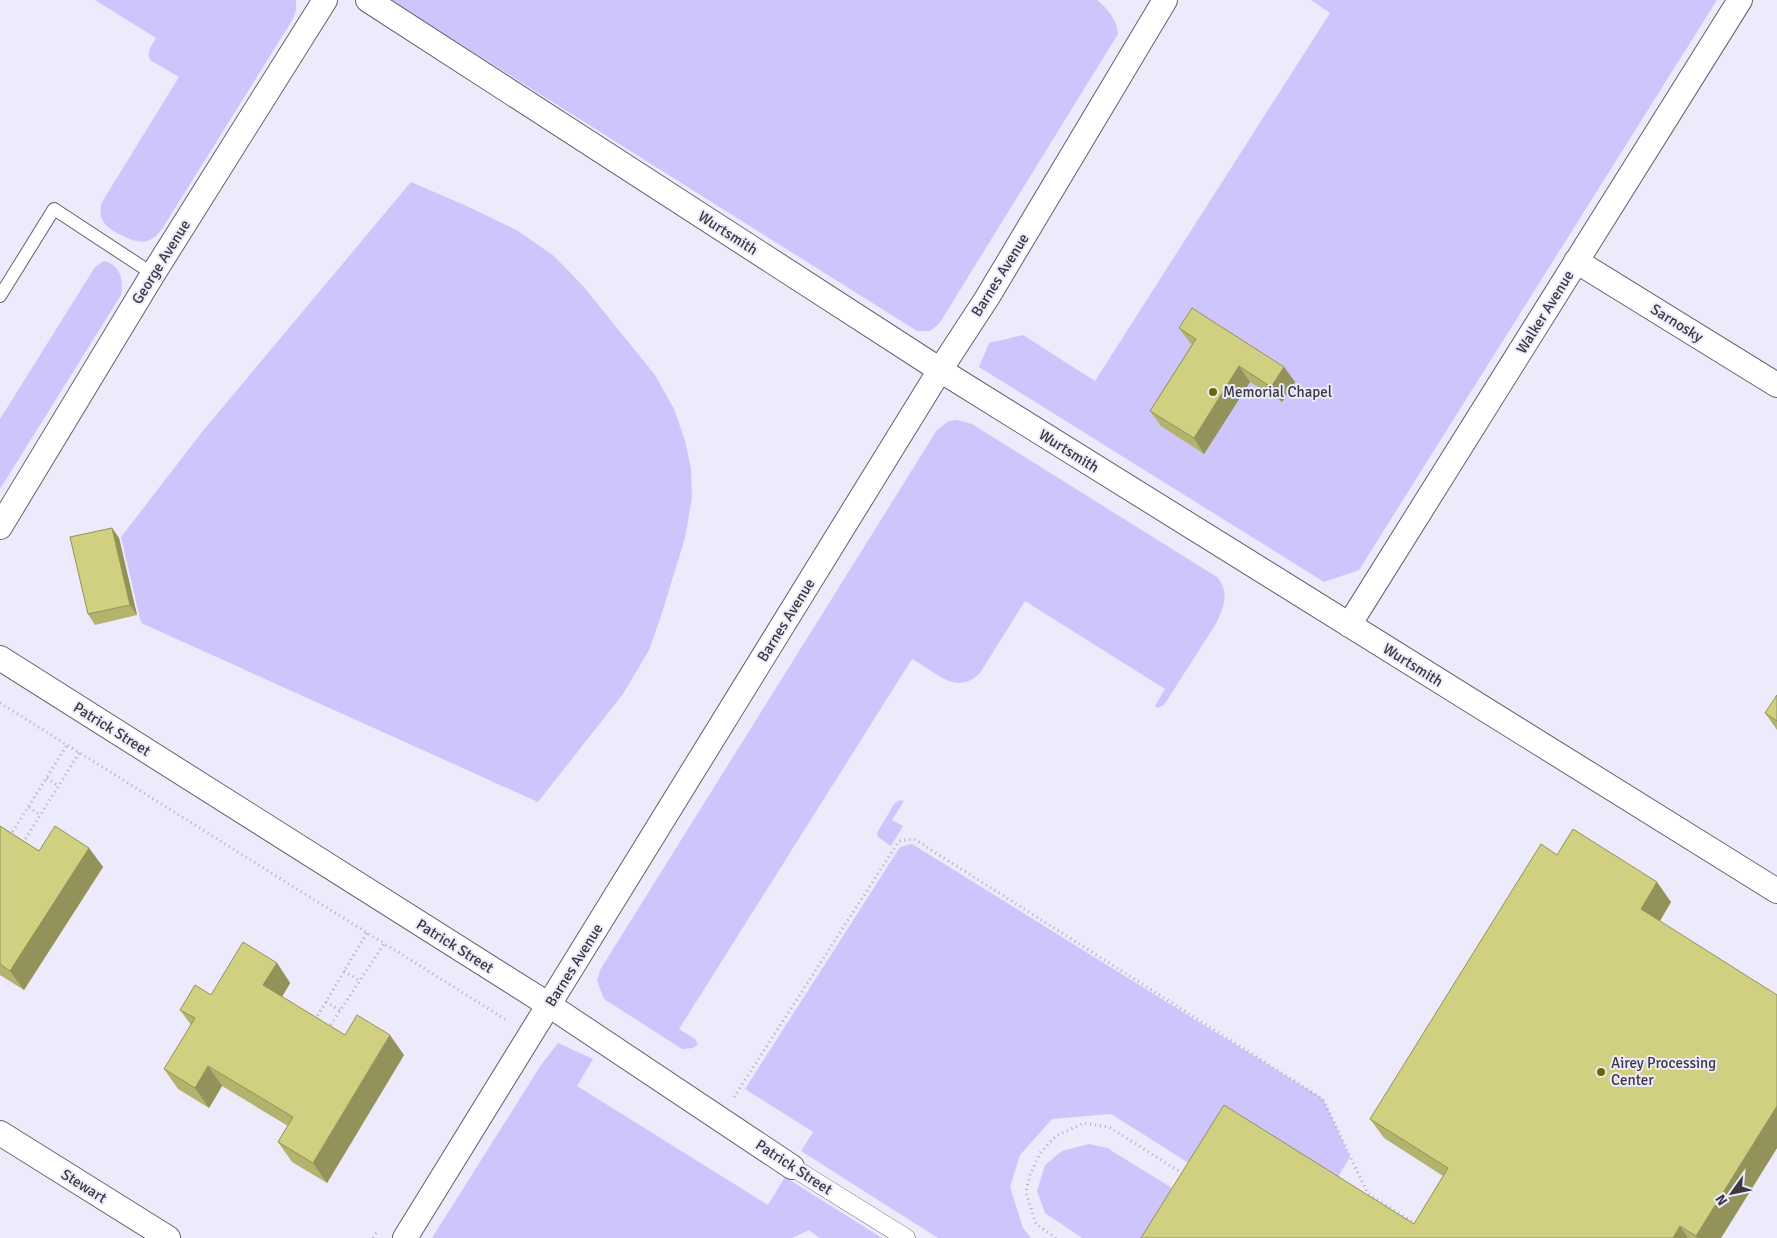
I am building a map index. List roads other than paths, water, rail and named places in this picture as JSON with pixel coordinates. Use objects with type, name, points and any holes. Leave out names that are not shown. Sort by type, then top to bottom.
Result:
[{"type":"street","name":"George Avenue","points":[[0,527],[153,274],[324,0]]},
{"type":"street","name":"Wurtsmith","points":[[368,0],[940,370],[1777,891]]},
{"type":"street","name":"Walker Avenue","points":[[1349,625],[1740,0]]},
{"type":"street","name":"Barnes Avenue","points":[[406,1238],[986,298],[1159,2]]},
{"type":"street","name":"Sarnosky","points":[[1576,261],[1777,385]]},
{"type":"street","name":"Patrick Street","points":[[0,658],[549,1006],[792,1167],[906,1238]]},
{"type":"street","name":"Stewart","points":[[0,1134],[168,1238]]},
{"type":"lane","points":[[0,296],[54,209],[153,274]]},
{"type":"place","name":"Memorial Chapel","points":[[1213,392]]},
{"type":"place","name":"Airey Processing Center","points":[[1601,1072]]}]
